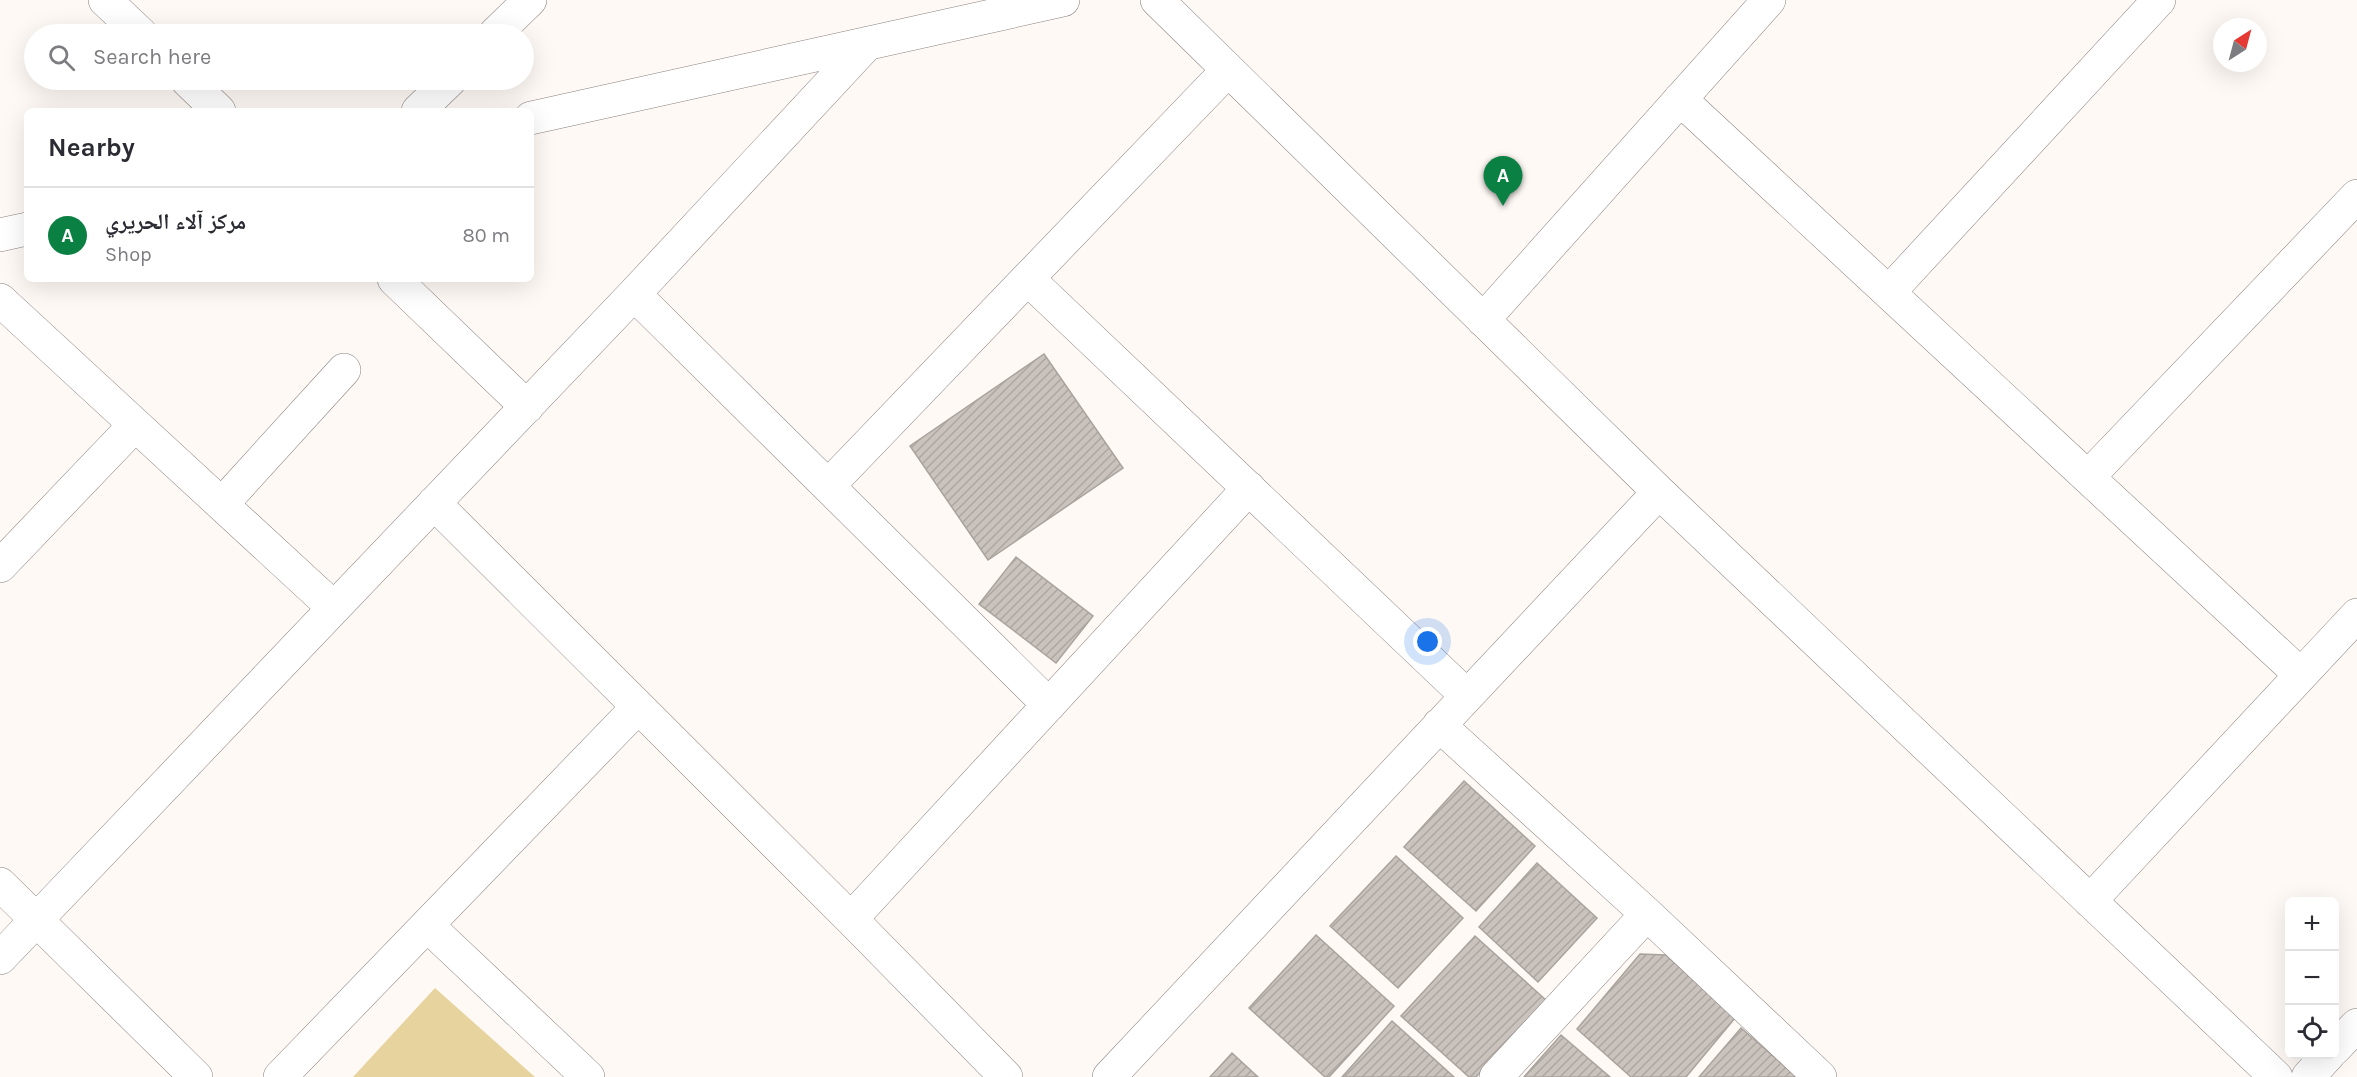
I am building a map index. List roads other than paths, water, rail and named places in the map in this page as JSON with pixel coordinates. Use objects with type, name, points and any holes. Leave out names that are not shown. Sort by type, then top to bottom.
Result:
[{"type":"street","points":[[105,0],[130,24]]},
{"type":"street","points":[[534,117],[1063,0]]},
{"type":"street","points":[[1157,0],[1659,492],[2276,1077]]},
{"type":"street","points":[[1483,320],[1769,0]]},
{"type":"street","points":[[1889,292],[2160,0]]},
{"type":"street","points":[[504,24],[523,2]]},
{"type":"street","points":[[0,958],[634,294],[868,43]]},
{"type":"street","points":[[828,486],[1228,70]]},
{"type":"street","points":[[197,90],[216,108]]},
{"type":"street","points":[[421,108],[440,90]]},
{"type":"street","points":[[1680,99],[2301,675]]},
{"type":"street","points":[[2088,477],[2357,196]]},
{"type":"street","points":[[0,235],[24,230]]},
{"type":"street","points":[[1028,279],[1467,696]]},
{"type":"street","points":[[396,282],[527,406]]},
{"type":"street","points":[[634,294],[1049,705]]},
{"type":"street","points":[[0,300],[334,608]]},
{"type":"street","points":[[222,504],[344,370]]},
{"type":"street","points":[[0,566],[135,425]]},
{"type":"street","points":[[851,919],[1249,488]]},
{"type":"street","points":[[1109,1077],[1659,492]]},
{"type":"street","points":[[434,503],[1006,1077]]},
{"type":"street","points":[[2090,901],[2357,615]]},
{"type":"street","points":[[279,1077],[638,707]]},
{"type":"street","points":[[1439,725],[1647,914],[1820,1077]]},
{"type":"street","points":[[0,884],[196,1077]]},
{"type":"street","points":[[1496,1077],[1647,914]]},
{"type":"street","points":[[427,925],[588,1077]]},
{"type":"street","points":[[2339,1044],[2357,1024]]},
{"type":"street","points":[[2308,1077],[2324,1059]]},
{"type":"place","name":"مركز آلاء الحريري","points":[[1503,206]]}]
